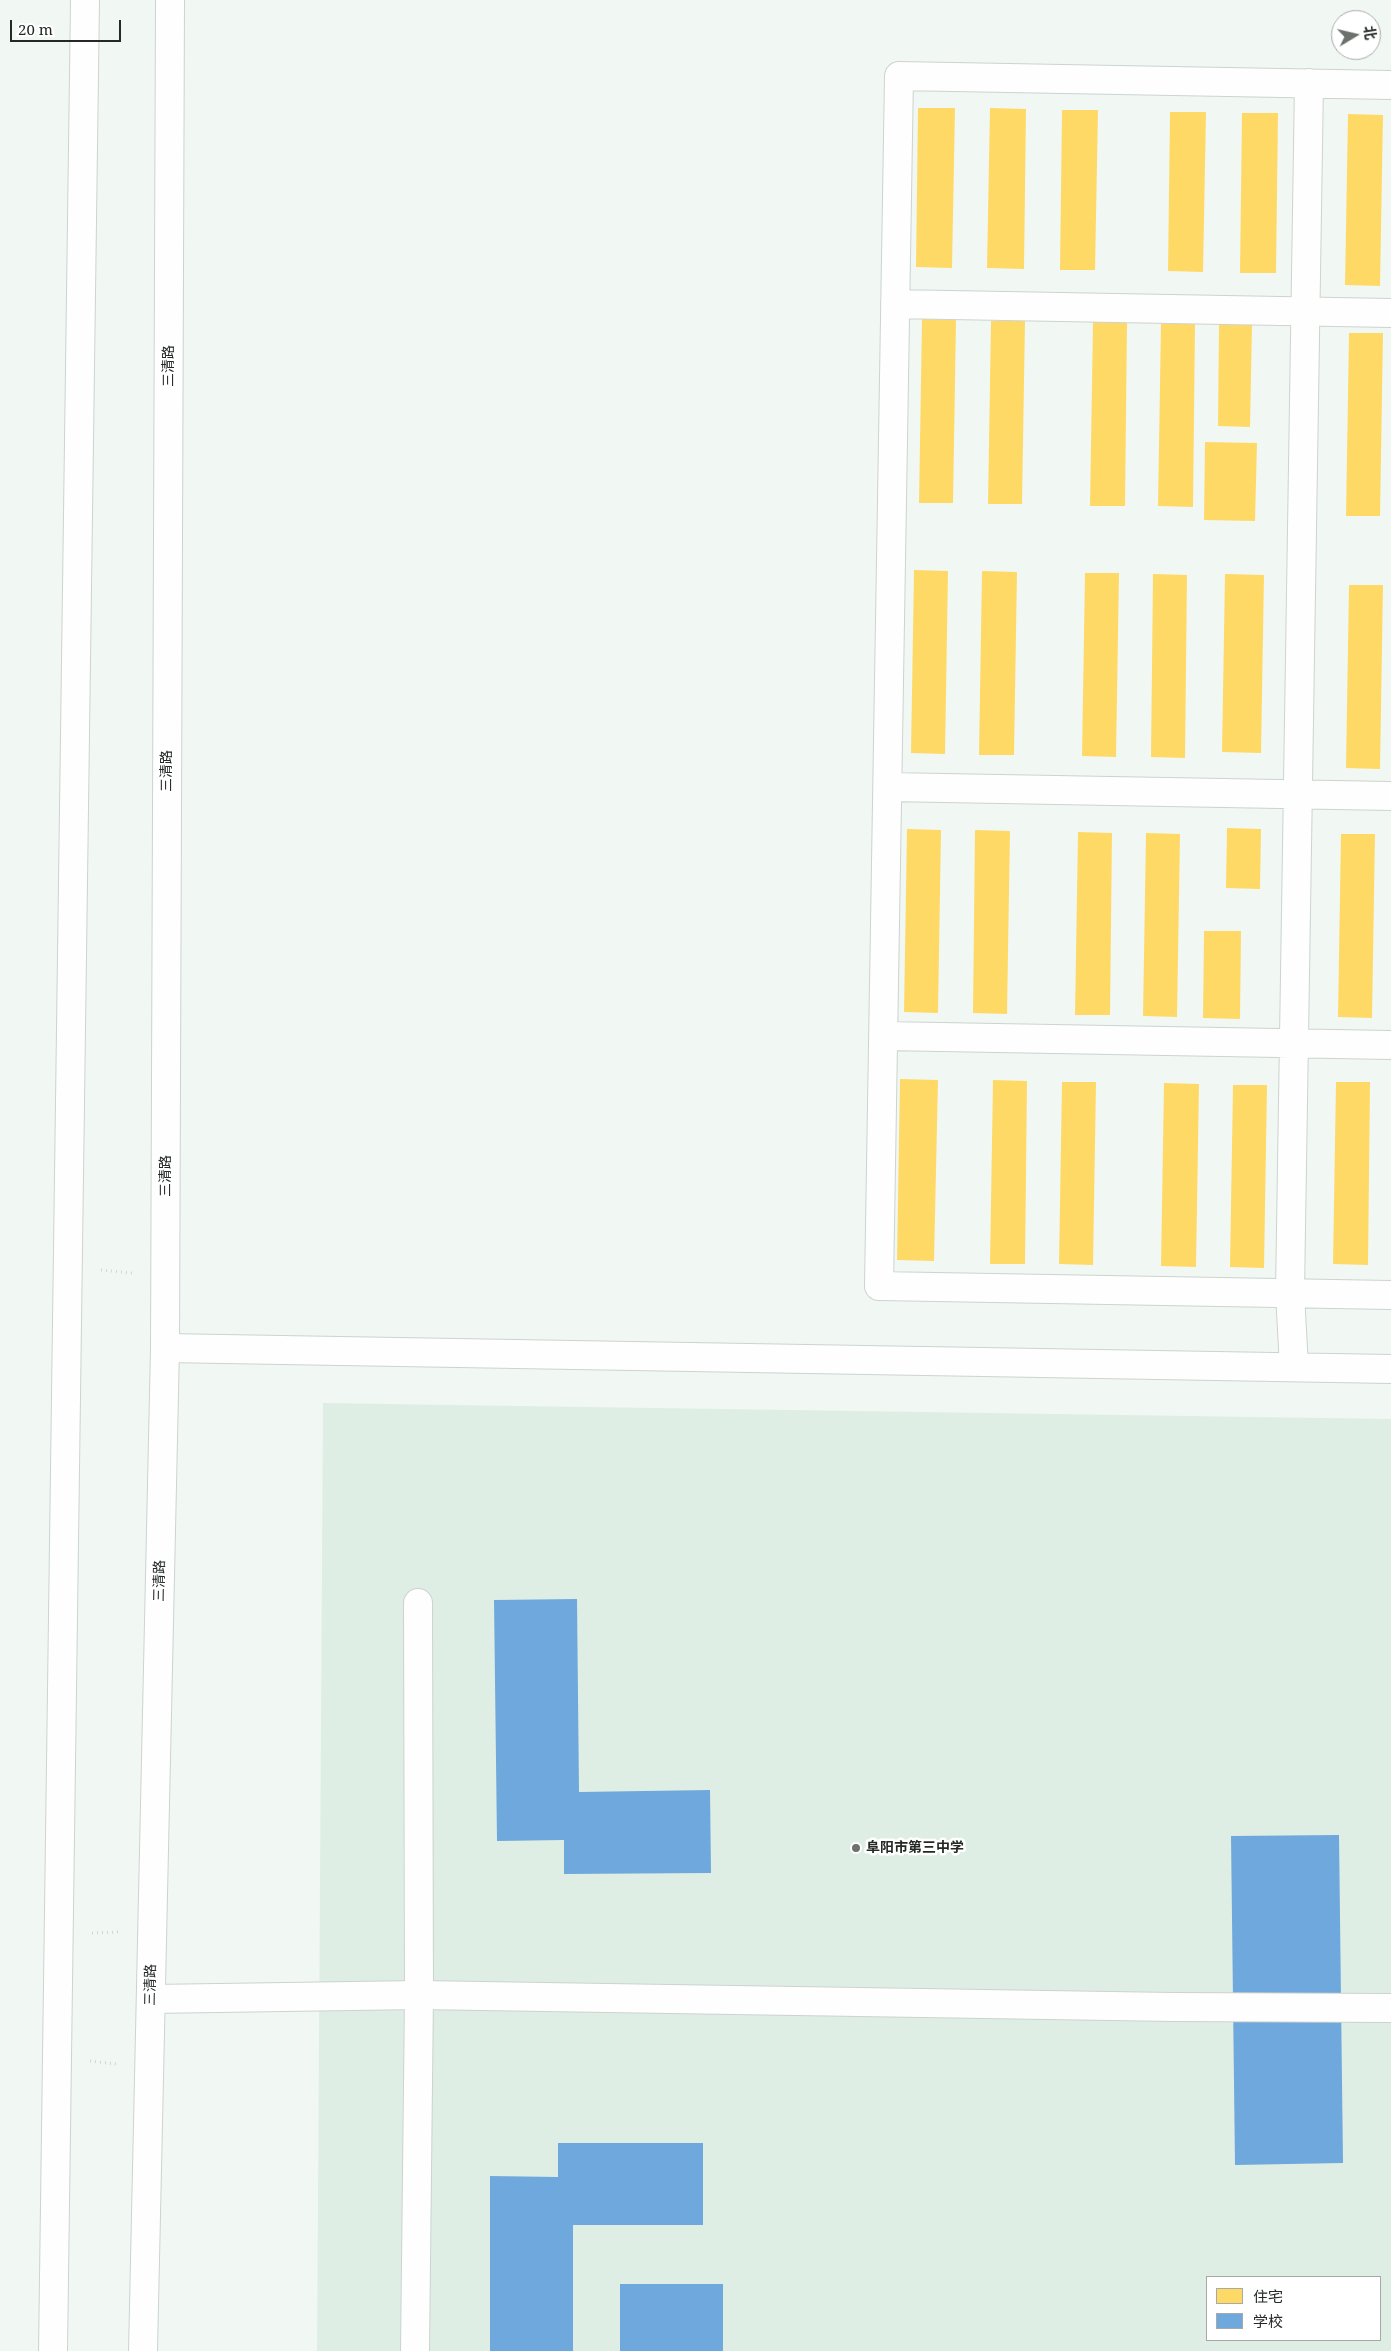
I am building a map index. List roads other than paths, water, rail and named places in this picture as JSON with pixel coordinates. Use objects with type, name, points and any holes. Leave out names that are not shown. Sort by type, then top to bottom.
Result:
[{"type":"street","points":[[53,2351],[84,0]]},
{"type":"street","name":"三清路","points":[[143,2351],[166,1276],[170,0]]},
{"type":"street","points":[[1391,84],[899,76],[879,1286],[1391,1295]]},
{"type":"street","points":[[1294,1367],[1290,1293],[1309,83]]},
{"type":"street","points":[[896,304],[1391,313]]},
{"type":"street","points":[[888,787],[1391,796]]},
{"type":"street","points":[[884,1036],[1391,1045]]},
{"type":"street","points":[[165,1348],[1391,1369]]},
{"type":"street","points":[[415,2351],[419,1995],[418,1602]]},
{"type":"street","points":[[151,1999],[419,1995],[1153,2007],[1391,2008]]},
{"type":"place","name":"阜阳市第三中学","points":[[856,1848]]}]
